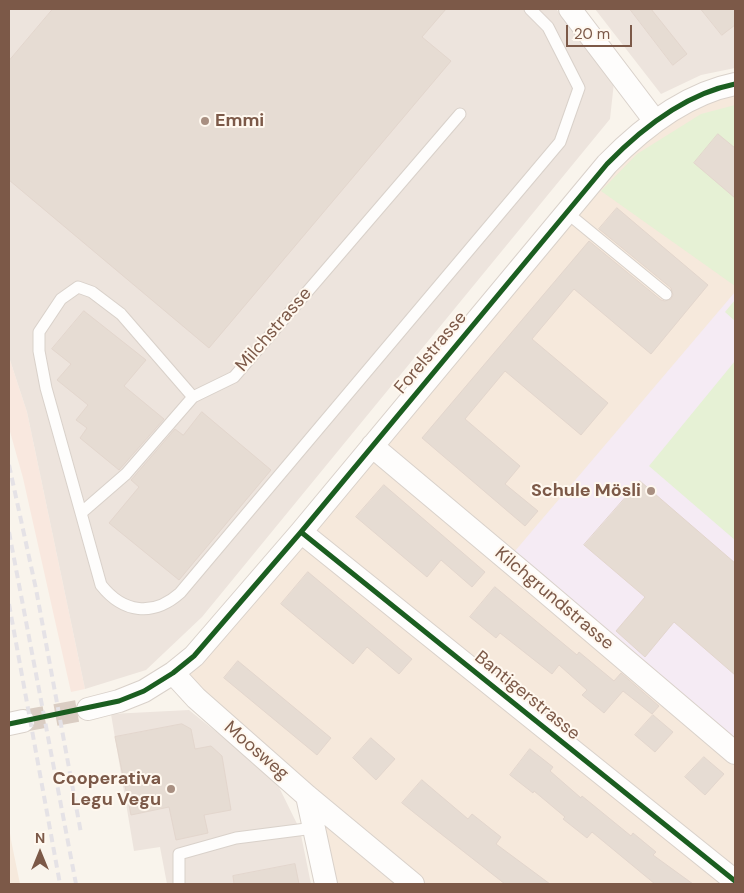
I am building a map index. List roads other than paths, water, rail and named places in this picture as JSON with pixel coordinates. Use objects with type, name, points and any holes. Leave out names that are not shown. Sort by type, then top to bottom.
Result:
[{"type":"street","points":[[570,9],[655,121]]},
{"type":"street","name":"Forelstrasse","points":[[173,673],[194,656],[218,631],[566,212],[622,148],[655,121],[711,91],[735,84]]},
{"type":"street","points":[[711,91],[735,101]]},
{"type":"street","name":"Kilchgrundstrasse","points":[[372,446],[735,754]]},
{"type":"street","name":"Bantigerstrasse","points":[[301,532],[735,880]]},
{"type":"street","points":[[88,708],[128,698],[144,691],[173,673]]},
{"type":"street","name":"Moosweg","points":[[173,673],[196,698],[307,796],[413,884]]},
{"type":"street","points":[[307,796],[326,884]]},
{"type":"lane","points":[[193,397],[121,314],[92,292],[78,287],[61,300],[39,332],[39,351],[46,388],[100,585],[108,595],[123,604],[140,609],[162,605],[180,594],[560,142],[579,88],[548,27],[530,9]]},
{"type":"lane","name":"Milchstrasse","points":[[81,513],[126,474],[193,397],[234,377],[460,114]]},
{"type":"lane","points":[[566,212],[666,294]]},
{"type":"lane","points":[[179,884],[179,854],[236,838],[314,828]]},
{"type":"tunnel","points":[[23,721],[88,709]]},
{"type":"railway","points":[[9,465],[36,589],[81,833]]},
{"type":"railway","points":[[9,532],[76,884]]},
{"type":"railway","points":[[9,604],[60,884]]},
{"type":"place","name":"Emmi","points":[[205,121]]},
{"type":"place","name":"Schule Mösli","points":[[651,491]]},
{"type":"place","name":"Cooperativa Legu Vegu","points":[[171,789]]}]
